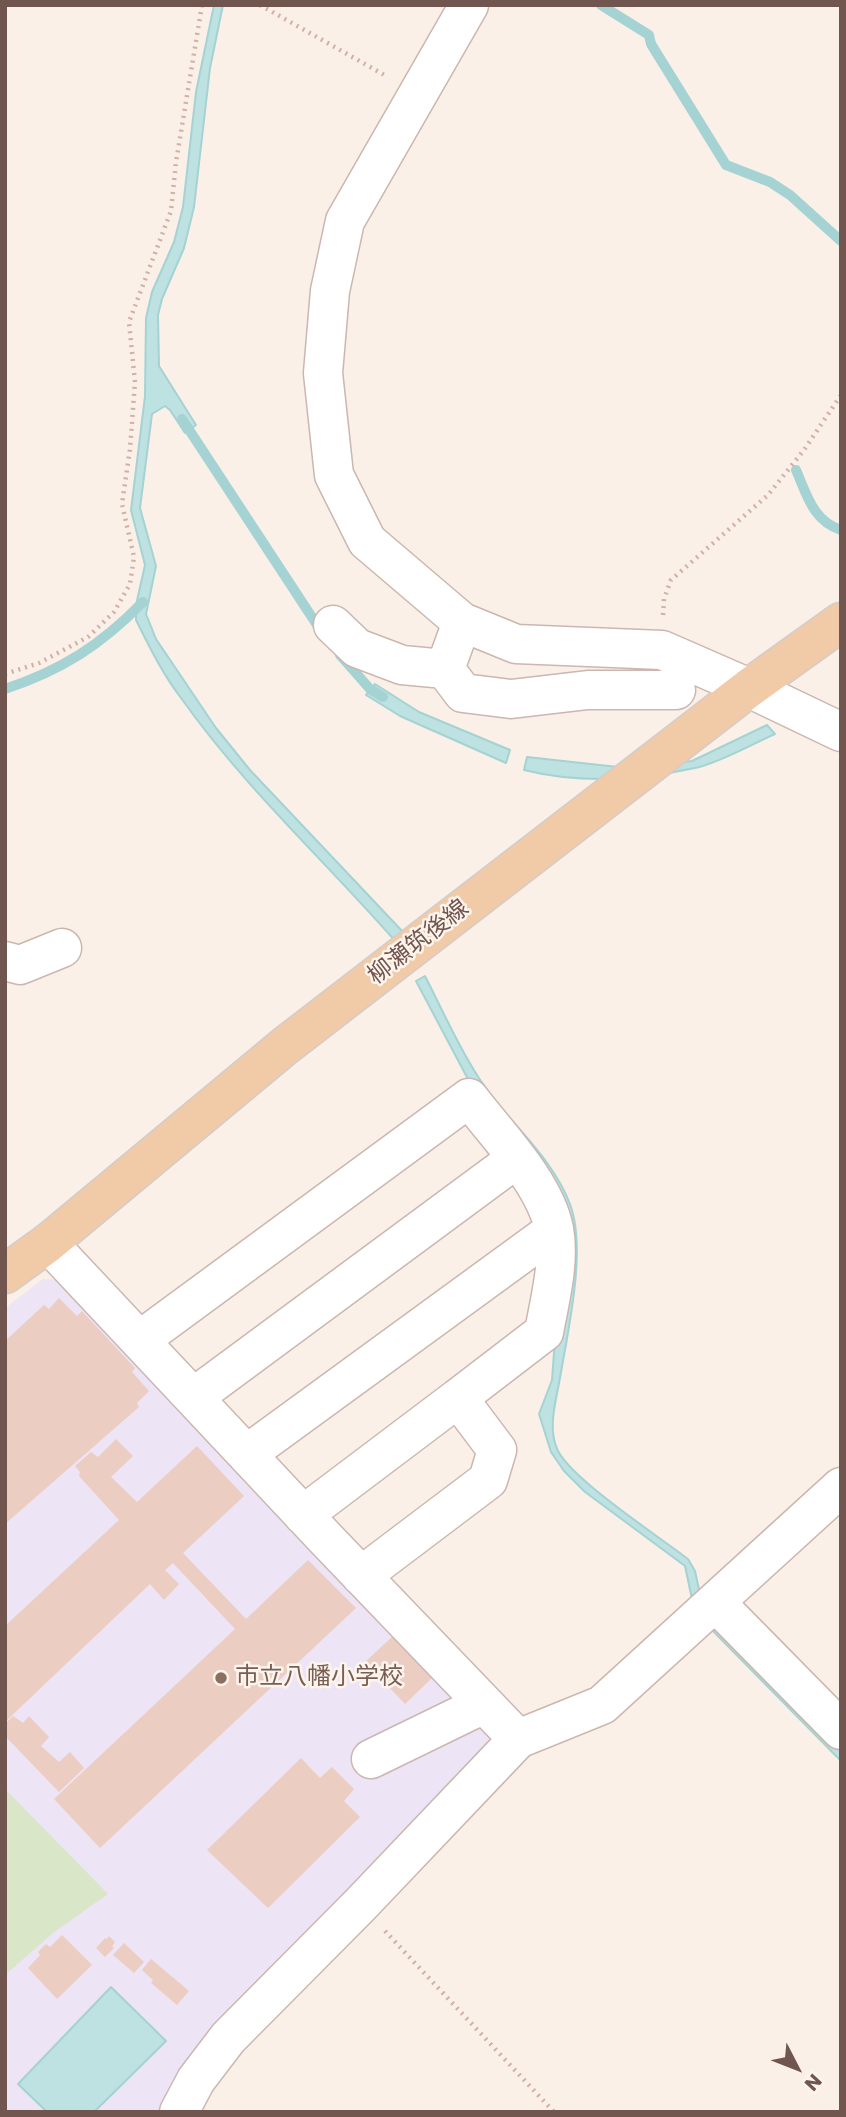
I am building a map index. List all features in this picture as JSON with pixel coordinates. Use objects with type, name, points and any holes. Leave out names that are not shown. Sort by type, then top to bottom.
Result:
[{"type":"main road","name":"柳瀬筑後線","points":[[5,1274],[285,1046],[749,688],[841,622]]},
{"type":"street","points":[[468,5],[345,221],[330,291],[323,373],[334,475],[367,541],[462,622],[516,644],[662,650],[841,732]]},
{"type":"street","points":[[445,669],[462,622]]},
{"type":"street","points":[[333,625],[358,648],[402,665],[445,669],[463,693],[511,699],[588,690],[676,690]]},
{"type":"street","points":[[5,961],[20,965],[62,948]]},
{"type":"street","points":[[140,1340],[469,1098],[542,1193],[554,1230],[555,1265],[544,1332],[303,1515]]},
{"type":"street","points":[[194,1397],[516,1159]]},
{"type":"street","points":[[247,1454],[554,1230]]},
{"type":"street","points":[[47,1242],[518,1739]]},
{"type":"street","points":[[361,1576],[488,1480],[497,1450],[458,1398]]},
{"type":"street","points":[[178,2112],[196,2080],[228,2038],[361,1904],[518,1739],[603,1705],[841,1488]]},
{"type":"street","points":[[715,1602],[841,1730]]},
{"type":"street","points":[[371,1759],[484,1704]]},
{"type":"path","points":[[5,674],[39,663],[88,637],[114,612],[130,584],[134,557],[122,504],[130,449],[135,382],[129,322],[171,211],[178,148],[202,5]]},
{"type":"path","points":[[260,5],[417,93]]},
{"type":"path","points":[[662,650],[664,599],[671,580],[768,495],[804,450],[841,395]]},
{"type":"path","points":[[361,1904],[554,2112]]},
{"type":"shaded area","name":"市立八幡小学校","points":[[43,1279],[62,1280],[494,1739],[166,2112],[5,2112],[5,1308]]},
{"type":"green space","points":[[5,1789],[108,1894],[54,1932],[5,1975]]},
{"type":"water","points":[[214,5],[223,5],[210,68],[194,207],[184,248],[158,315],[159,366],[196,425],[185,433],[165,406],[152,414],[140,508],[156,566],[146,614],[156,639],[216,728],[250,770],[404,933],[396,942],[258,793],[205,731],[168,680],[136,620],[136,605],[145,565],[131,510],[145,396],[146,318],[152,292],[174,242],[183,207],[196,92]]},
{"type":"water","points":[[375,684],[419,712],[510,750],[506,763],[400,716],[366,695]]},
{"type":"water","points":[[767,725],[775,734],[714,762],[674,772],[631,778],[588,779],[524,770],[527,757],[627,768],[692,761]]},
{"type":"water","points":[[425,976],[477,1075],[540,1153],[562,1186],[570,1204],[575,1222],[576,1266],[571,1314],[553,1415],[553,1434],[558,1451],[598,1492],[688,1559],[695,1571],[700,1594],[692,1599],[685,1566],[585,1492],[564,1471],[551,1452],[539,1414],[552,1380],[567,1255],[416,981]]},
{"type":"water","points":[[716,1624],[841,1744],[841,1761],[711,1629]]},
{"type":"water","points":[[111,1987],[166,2041],[94,2112],[47,2112],[18,2084]]},
{"type":"building","points":[[59,1298],[77,1316],[82,1311],[135,1368],[132,1372],[149,1391],[137,1403],[139,1407],[5,1524],[5,1341],[44,1305],[49,1309]]},
{"type":"building","points":[[116,1439],[133,1456],[111,1477],[137,1502],[197,1446],[244,1496],[183,1553],[246,1619],[308,1560],[356,1608],[100,1848],[54,1799],[235,1629],[173,1563],[165,1570],[179,1584],[164,1600],[150,1584],[5,1722],[5,1626],[119,1520],[79,1476],[80,1472],[75,1466],[91,1452],[98,1457]]},
{"type":"building","points":[[393,1636],[433,1677],[405,1704],[365,1662]]},
{"type":"building","points":[[13,1716],[23,1723],[29,1716],[49,1737],[41,1746],[59,1762],[70,1752],[84,1768],[59,1792],[5,1736],[5,1724]]},
{"type":"building","points":[[301,1758],[320,1778],[332,1767],[354,1789],[344,1801],[360,1817],[268,1908],[207,1850]]},
{"type":"building","points":[[62,1935],[92,1965],[57,1999],[28,1968],[46,1944],[50,1947]]},
{"type":"building","points":[[109,1936],[115,1942],[112,1946],[114,1948],[105,1957],[96,1948]]},
{"type":"building","points":[[124,1943],[144,1962],[134,1973],[113,1955]]},
{"type":"building","points":[[151,1959],[189,1991],[177,2005],[151,1983],[153,1980],[142,1970]]},
{"type":"waterway","points":[[601,5],[649,35],[651,44],[726,165],[770,182],[790,195],[841,241]]},
{"type":"waterway","points":[[182,419],[321,631]]},
{"type":"waterway","points":[[796,470],[817,514],[831,526],[841,530]]},
{"type":"waterway","points":[[5,689],[26,682],[80,654],[112,631],[143,602]]},
{"type":"waterway","points":[[340,655],[370,689],[383,697]]},
{"type":"place","name":"市立八幡小学校","points":[[221,1678]]}]
